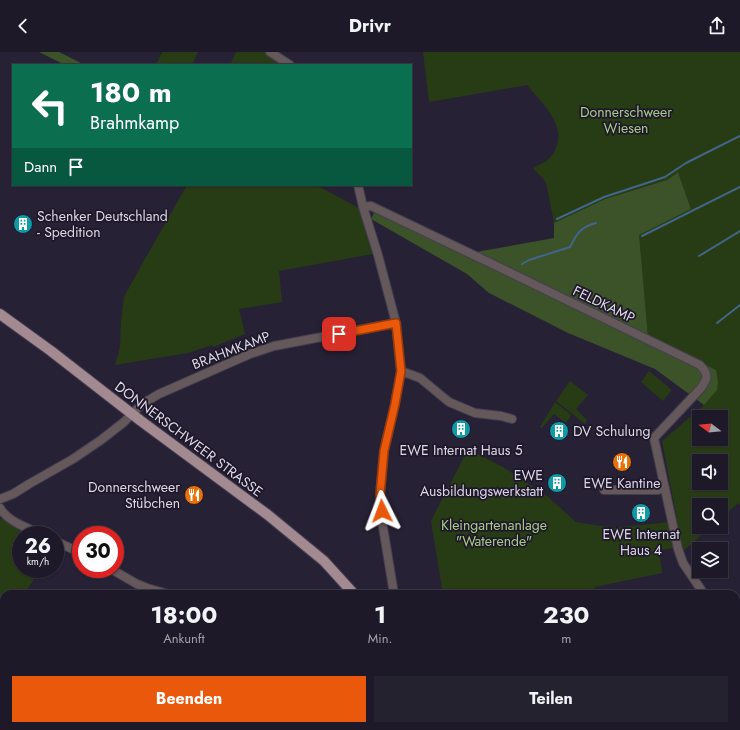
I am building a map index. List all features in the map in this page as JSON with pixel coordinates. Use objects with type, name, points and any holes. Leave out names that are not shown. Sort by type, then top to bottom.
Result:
[{"type":"main road","name":"DONNERSCHWEER STRASSE","points":[[0,314],[57,355],[132,414],[257,507],[324,561],[350,590]]},
{"type":"street","points":[[270,52],[288,64]]},
{"type":"street","points":[[358,186],[363,208],[378,254],[396,323],[401,371],[384,451],[380,495],[383,527],[393,590]]},
{"type":"street","name":"FELDKAMP","points":[[363,208],[371,206],[700,365],[705,371],[707,377],[706,382],[694,397],[654,438],[678,549],[683,563],[701,590]]},
{"type":"street","name":"BRAHMKAMP","points":[[0,499],[30,484],[73,459],[101,440],[142,404],[159,394],[250,354],[274,346],[396,323]]},
{"type":"street","points":[[401,371],[420,378],[449,402],[475,413],[501,416],[512,419]]},
{"type":"street","points":[[604,490],[658,490],[664,488]]},
{"type":"street","points":[[0,508],[3,513],[24,526]]},
{"type":"street","points":[[124,576],[137,584],[154,590]]},
{"type":"green space","points":[[39,52],[59,52],[83,64],[63,64]]},
{"type":"green space","points":[[162,52],[198,52],[192,64],[156,64]]},
{"type":"green space","points":[[236,52],[265,52],[283,64],[230,64]]},
{"type":"green space","name":"Donnerschweer Wiesen","points":[[423,52],[740,52],[740,505],[738,503],[728,512],[728,498],[692,498],[692,534],[703,534],[683,551],[662,441],[692,415],[692,446],[728,446],[728,410],[698,410],[704,405],[648,337],[638,235],[691,209],[678,172],[667,180],[605,199],[554,223],[546,182],[533,168],[545,162],[553,154],[557,145],[557,128],[550,112],[527,85],[429,102]]},
{"type":"green space","points":[[678,172],[691,209],[639,235],[648,337],[716,370],[718,382],[717,390],[704,405],[655,369],[568,333],[489,293],[467,274],[371,219],[375,211],[476,252],[554,238],[554,223],[605,199],[667,180]]},
{"type":"green space","points":[[186,186],[318,186],[359,208],[373,254],[279,271],[282,302],[239,309],[245,334],[213,347],[212,345],[188,353],[115,365],[120,347],[124,297]]},
{"type":"green space","points":[[649,371],[672,390],[663,401],[641,382]]},
{"type":"green space","points":[[570,381],[588,395],[576,409],[587,420],[585,424],[556,401]]},
{"type":"green space","points":[[555,402],[571,415],[566,423],[554,414],[542,428],[540,427]]},
{"type":"green space","name":"Kleingartenanlage \"Waterende\"","points":[[468,449],[503,467],[547,496],[576,522],[613,528],[669,522],[674,548],[659,550],[662,573],[595,587],[594,590],[442,590],[431,521]]},
{"type":"green space","points":[[0,518],[16,526],[12,526],[12,578],[35,578],[27,590],[0,590]]},
{"type":"waterway","points":[[557,219],[604,197],[665,177],[686,163],[740,136]]},
{"type":"waterway","points":[[642,236],[740,187]]},
{"type":"waterway","points":[[522,264],[529,260],[570,247],[580,231],[587,226],[596,223]]},
{"type":"waterway","points":[[699,256],[740,231]]},
{"type":"waterway","points":[[717,323],[740,305]]},
{"type":"place","name":"Schenker Deutschland - Spedition","points":[[23,224]]},
{"type":"place","name":"EWE Internat Haus 5","points":[[461,429]]},
{"type":"place","name":"DV Schulung","points":[[559,431]]},
{"type":"place","name":"EWE Kantine","points":[[622,462]]},
{"type":"place","name":"EWE Ausbildungswerkstatt","points":[[557,483]]},
{"type":"place","name":"Donnerschweer Stübchen","points":[[194,495]]},
{"type":"place","name":"EWE Internat Haus 4","points":[[641,513]]},
{"type":"route","points":[[339,334],[396,323],[401,371],[384,451],[380,495],[382,511]]}]
